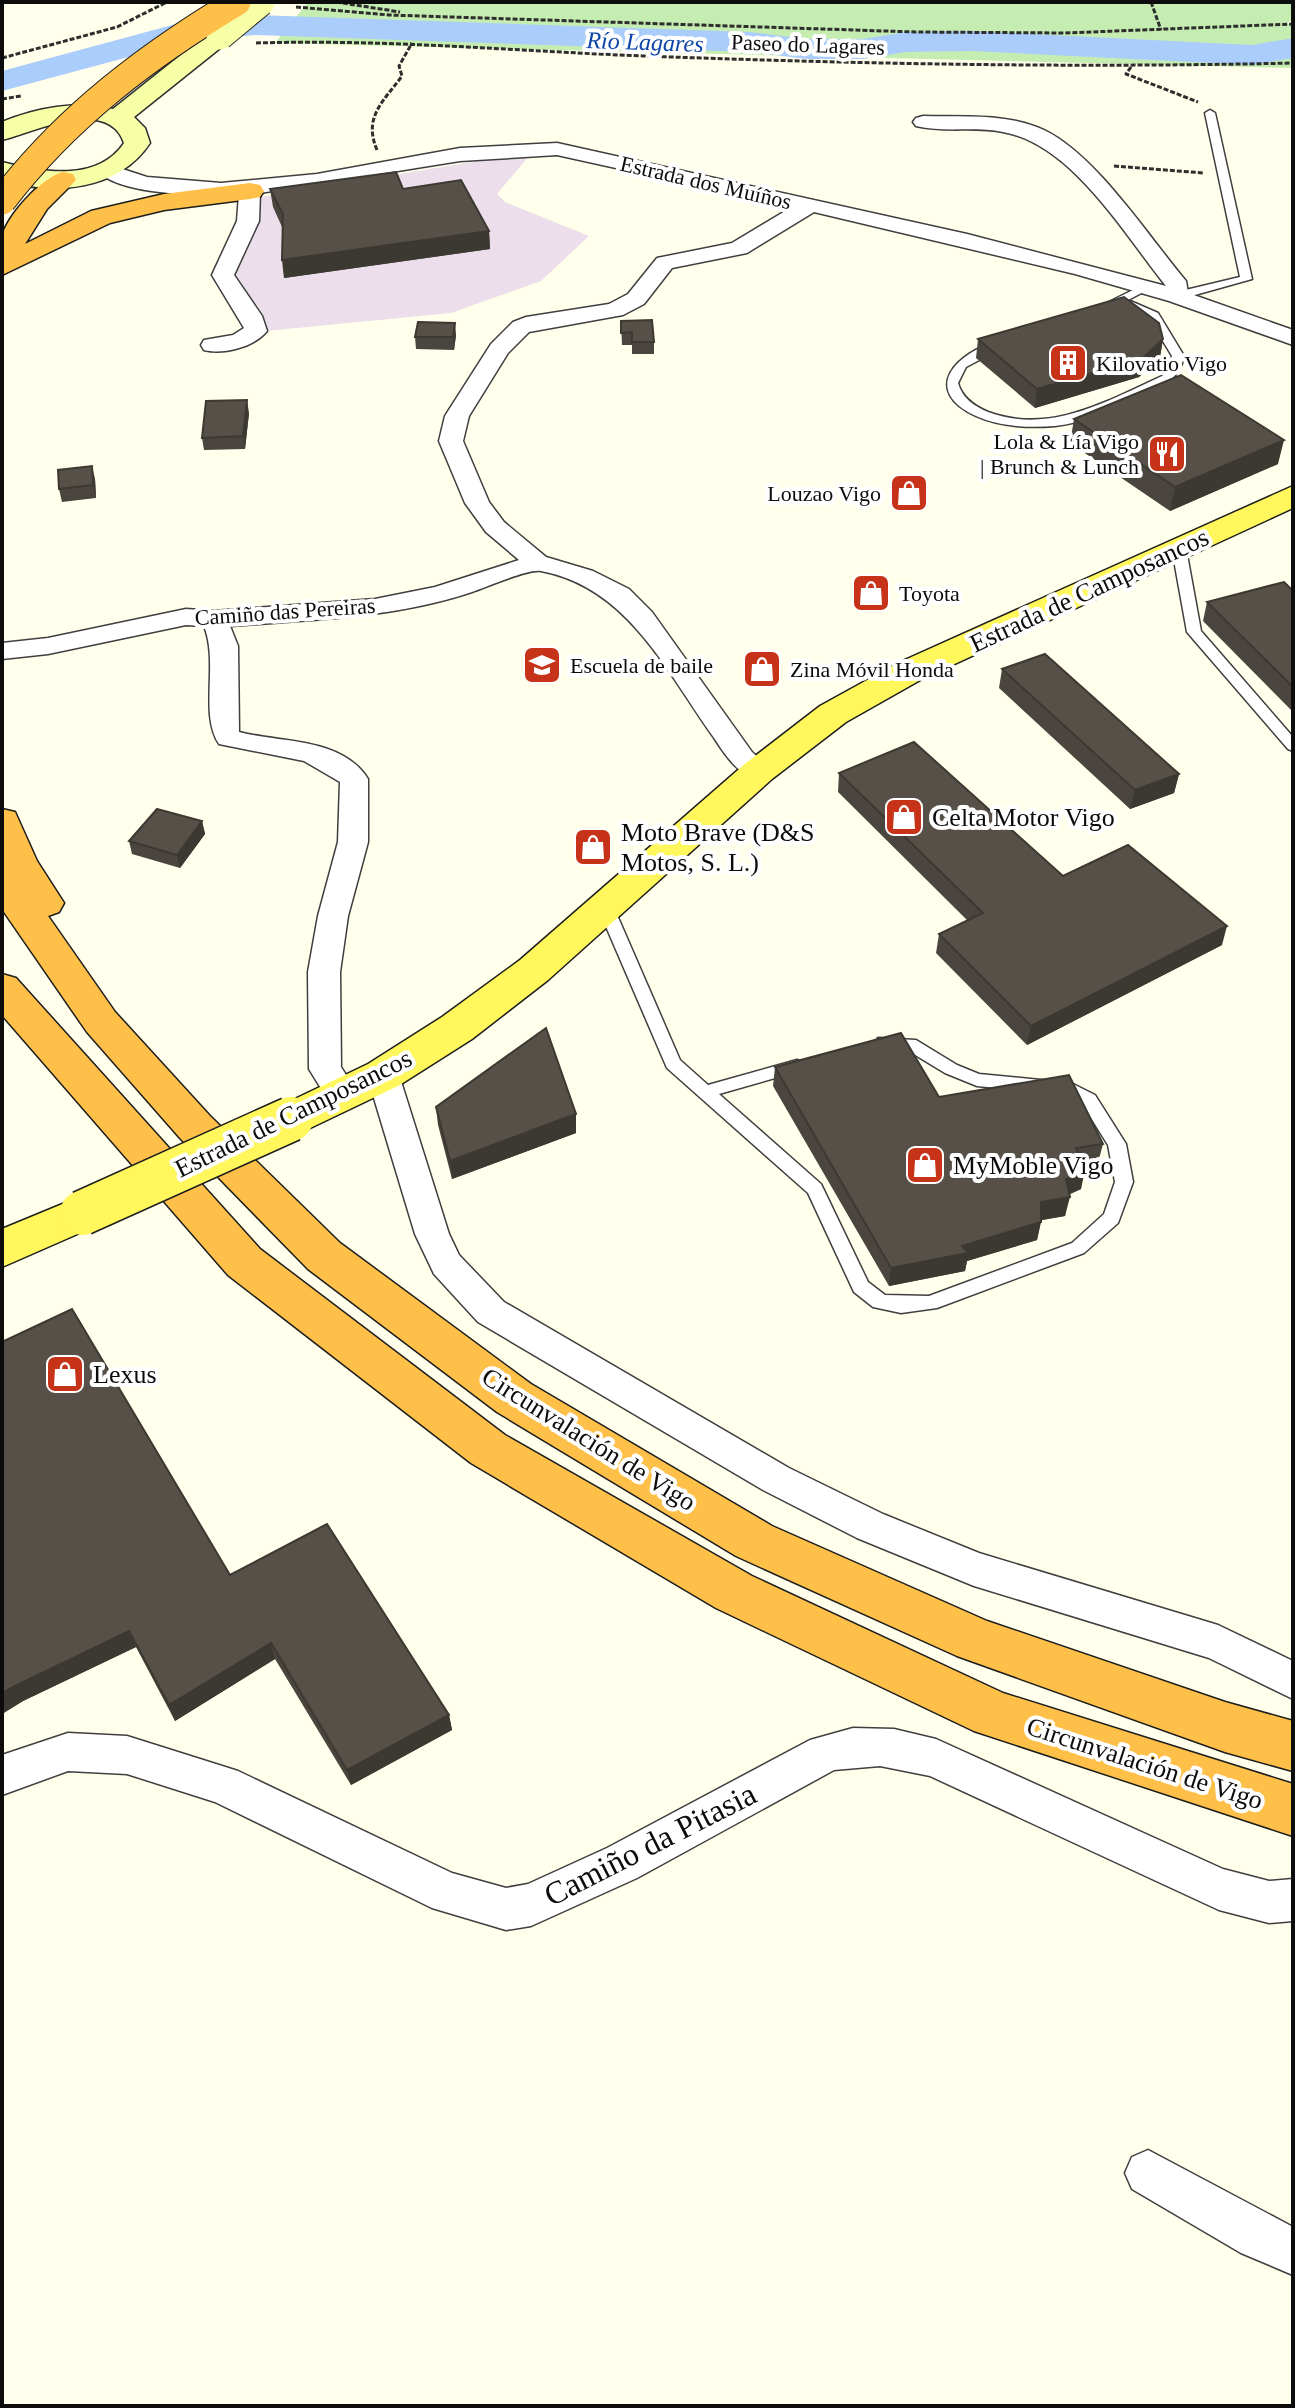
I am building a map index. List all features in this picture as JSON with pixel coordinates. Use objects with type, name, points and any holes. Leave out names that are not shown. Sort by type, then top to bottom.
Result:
[{"type":"highway","points":[[2,159],[81,84],[199,2]]},
{"type":"highway","points":[[2,201],[37,159],[88,109],[152,58],[237,2]]},
{"type":"highway","points":[[2,258],[36,204],[63,180]]},
{"type":"highway","points":[[2,266],[101,217],[164,202],[250,191]]},
{"type":"highway","points":[[2,821],[19,863],[99,990],[101,1022]]},
{"type":"highway","name":"Circunvalación de Vigo","points":[[2,880],[101,1022],[195,1127],[324,1256],[514,1398],[754,1541],[975,1640],[1225,1727],[1293,1746]]},
{"type":"highway","name":"Circunvalación de Vigo","points":[[2,988],[244,1262],[488,1449],[734,1592],[993,1714],[1293,1810]]},
{"type":"main road","points":[[116,119],[261,2]]},
{"type":"main road","points":[[2,132],[29,119],[59,113],[90,113],[116,119],[133,130],[137,143],[128,157],[107,170],[63,180],[32,179],[2,170]]},
{"type":"main road","name":"Estrada de Camposancos","points":[[2,1249],[383,1075],[468,1019],[606,908],[759,771],[833,714],[910,671],[1293,496]]},
{"type":"street","points":[[923,122],[1001,125],[1036,134],[1081,167],[1178,286],[1177,296]]},
{"type":"street","name":"Estrada dos Muíños","points":[[107,170],[156,184],[250,191],[487,151],[557,149],[967,240],[1177,296],[1293,338]]},
{"type":"street","points":[[212,345],[239,341],[256,331],[246,309],[227,288],[223,275],[248,221],[250,191]]},
{"type":"street","points":[[759,771],[742,758],[643,618],[620,595],[584,576],[537,562],[495,527],[477,503],[451,441],[457,416],[499,349],[521,327],[534,322],[615,310],[636,299],[665,263],[739,248],[809,206]]},
{"type":"street","name":"Camiño das Pereiras","points":[[2,651],[48,646],[164,620],[375,607],[441,594],[537,562]]},
{"type":"street","points":[[214,619],[225,646],[225,731],[229,738],[296,749],[346,771],[354,779],[353,842],[333,916],[324,972],[325,1069],[342,1094]]},
{"type":"street","points":[[383,1075],[432,1234],[446,1264],[491,1312],[776,1479],[870,1526],[974,1569],[1218,1643],[1293,1681]]},
{"type":"street","name":"Camiño da Pitasia","points":[[2,1775],[68,1752],[127,1755],[223,1785],[447,1893],[506,1909],[531,1905],[622,1863],[825,1754],[850,1745],[887,1747],[936,1758],[1219,1889],[1269,1902],[1293,1900]]},
{"type":"street","points":[[1148,2173],[1258,2236],[1293,2251]]},
{"type":"lane","points":[[1177,296],[1246,279],[1210,113]]},
{"type":"lane","points":[[1097,310],[1145,288]]},
{"type":"lane","points":[[1006,342],[962,362],[954,372],[951,385],[955,397],[979,413],[1009,421],[1061,422],[1166,379],[1175,370],[1178,356],[1154,316],[1120,301]]},
{"type":"lane","points":[[1179,549],[1194,632],[1293,746]]},
{"type":"lane","points":[[606,908],[673,1064],[815,1189],[861,1287],[880,1302],[901,1305],[930,1303],[1078,1248],[1112,1218],[1124,1182],[1117,1144],[1089,1100],[1071,1089],[977,1080],[951,1069],[910,1044],[883,1042],[868,1046]]},
{"type":"lane","points":[[705,1092],[809,1063]]},
{"type":"path","points":[[2,58],[87,37],[139,18],[167,2]]},
{"type":"path","points":[[336,2],[416,14]]},
{"type":"path","points":[[1151,2],[1161,30]]},
{"type":"path","name":"Paseo do Lagares","points":[[296,7],[916,32],[1161,30],[1293,24]]},
{"type":"path","name":"Paseo do Lagares","points":[[256,43],[412,43],[700,58],[1131,67],[1293,63]]},
{"type":"path","points":[[388,168],[369,134],[370,118],[402,76],[399,66],[412,43]]},
{"type":"path","points":[[1131,67],[1126,74],[1171,89],[1208,108],[1210,113]]},
{"type":"path","points":[[1081,167],[1127,166],[1223,174]]},
{"type":"shaded area","points":[[529,156],[497,194],[505,202],[589,236],[541,281],[451,313],[266,331],[233,287],[233,257],[249,235],[261,197],[490,159]]},
{"type":"green space","points":[[308,2],[1293,2],[1293,19],[1285,25],[1293,23],[1293,68],[275,43]]},
{"type":"building","points":[[396,172],[403,189],[461,180],[489,231],[282,260],[283,214],[270,189]]},
{"type":"building","name":"Kilovatio Vigo","points":[[1124,297],[1159,323],[1163,339],[1143,358],[1037,389],[978,339]]},
{"type":"building","points":[[652,320],[654,342],[632,342],[632,332],[621,333],[621,321]]},
{"type":"building","points":[[418,322],[455,323],[453,337],[415,337]]},
{"type":"building","points":[[1181,375],[1284,440],[1175,487],[1074,419]]},
{"type":"building","points":[[247,400],[243,436],[202,438],[206,401]]},
{"type":"building","points":[[92,466],[93,485],[59,489],[58,470]]},
{"type":"building","points":[[1284,582],[1293,591],[1293,687],[1207,602]]},
{"type":"building","points":[[1045,654],[1179,774],[1135,790],[1002,669]]},
{"type":"building","points":[[914,742],[1063,876],[1128,845],[1227,926],[1031,1026],[939,934],[983,913],[839,773]]},
{"type":"building","points":[[157,809],[202,821],[177,855],[129,841]]},
{"type":"building","points":[[546,1028],[576,1114],[450,1161],[436,1107]]},
{"type":"building","points":[[901,1033],[939,1097],[1069,1075],[1103,1144],[1076,1148],[1085,1170],[1066,1179],[1070,1197],[1041,1202],[1041,1222],[962,1246],[968,1253],[891,1268],[775,1067]]},
{"type":"building","points":[[72,1309],[230,1575],[327,1524],[449,1715],[347,1770],[271,1643],[169,1705],[129,1631],[2,1693],[2,1342]]},
{"type":"waterway","name":"Río Lagares","points":[[2,81],[187,31],[256,25],[750,42],[807,49],[863,49],[906,42],[972,41],[1118,51],[1252,55],[1293,48]]},
{"type":"place","name":"Kilovatio Vigo","points":[[1068,363]]},
{"type":"place","name":"Lola & Lía Vigo | Brunch & Lunch","points":[[1167,454]]},
{"type":"place","name":"Louzao Vigo","points":[[909,493]]},
{"type":"place","name":"Toyota","points":[[871,593]]},
{"type":"place","name":"Escuela de baile","points":[[542,665]]},
{"type":"place","name":"Zina Móvil Honda","points":[[762,669]]},
{"type":"place","name":"Celta Motor Vigo","points":[[904,817]]},
{"type":"place","name":"Moto Brave (D&S Motos, S. L.)","points":[[593,847]]},
{"type":"place","name":"MyMoble Vigo","points":[[925,1165]]},
{"type":"place","name":"Lexus","points":[[65,1374]]}]
